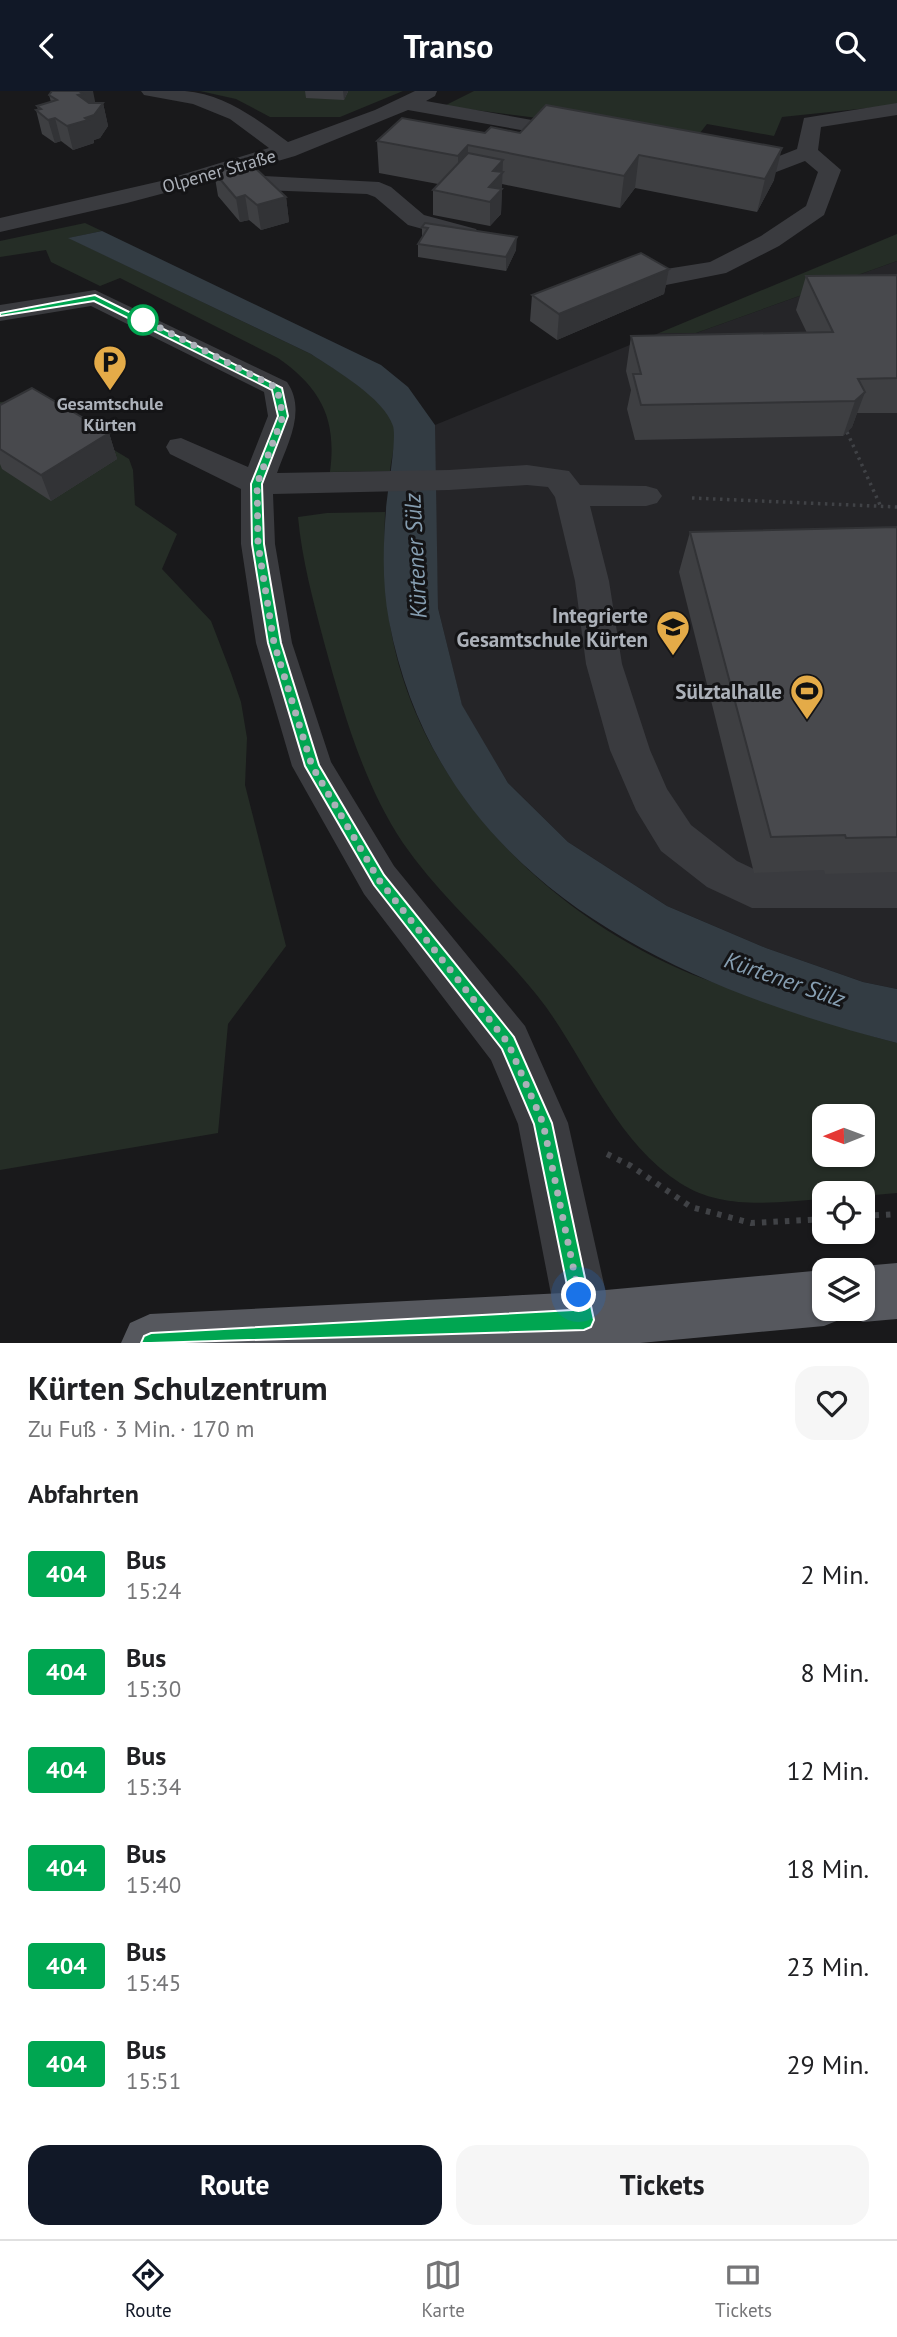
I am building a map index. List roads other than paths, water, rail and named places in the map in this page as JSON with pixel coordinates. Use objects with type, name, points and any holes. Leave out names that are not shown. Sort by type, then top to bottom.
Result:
[{"type":"main road","points":[[875,1293],[897,1291]]},
{"type":"main road","points":[[150,1343],[584,1320],[812,1299]]},
{"type":"street","points":[[150,91],[198,99],[237,115],[287,151]]},
{"type":"street","name":"Olpener Straße","points":[[0,225],[148,191],[287,151],[407,104],[430,91]]},
{"type":"street","points":[[407,104],[596,137]]},
{"type":"street","points":[[807,152],[811,122],[897,110]]},
{"type":"street","points":[[704,156],[771,167],[807,152]]},
{"type":"street","points":[[629,272],[666,277],[717,268],[770,241],[816,210],[830,170],[807,152]]},
{"type":"street","points":[[225,169],[261,183],[372,187],[383,192],[416,219],[467,234]]},
{"type":"street","points":[[0,313],[95,298],[277,388],[283,416],[275,484],[258,544],[274,643],[312,766],[379,880],[508,1043],[543,1123],[584,1320]]},
{"type":"street","points":[[181,447],[275,484],[449,480],[527,475],[558,478],[571,495],[592,581],[604,664],[630,750],[650,797],[676,838],[722,874],[752,889],[897,889]]},
{"type":"street","points":[[571,495],[646,496]]},
{"type":"water","name":"Kürtener Sülz","points":[[102,231],[381,365],[408,387],[435,425],[438,608],[462,705],[508,783],[568,842],[667,906],[766,948],[863,982],[897,989],[897,1043],[811,1019],[727,988],[648,952],[575,907],[511,852],[457,787],[415,711],[389,621],[384,552],[394,433],[388,416],[358,385],[311,354],[68,238]]},
{"type":"place","name":"Gesamtschule Kürten","points":[[110,392]]},
{"type":"place","name":"Integrierte Gesamtschule Kürten","points":[[673,657]]},
{"type":"place","name":"Sülztalhalle","points":[[807,721]]}]
